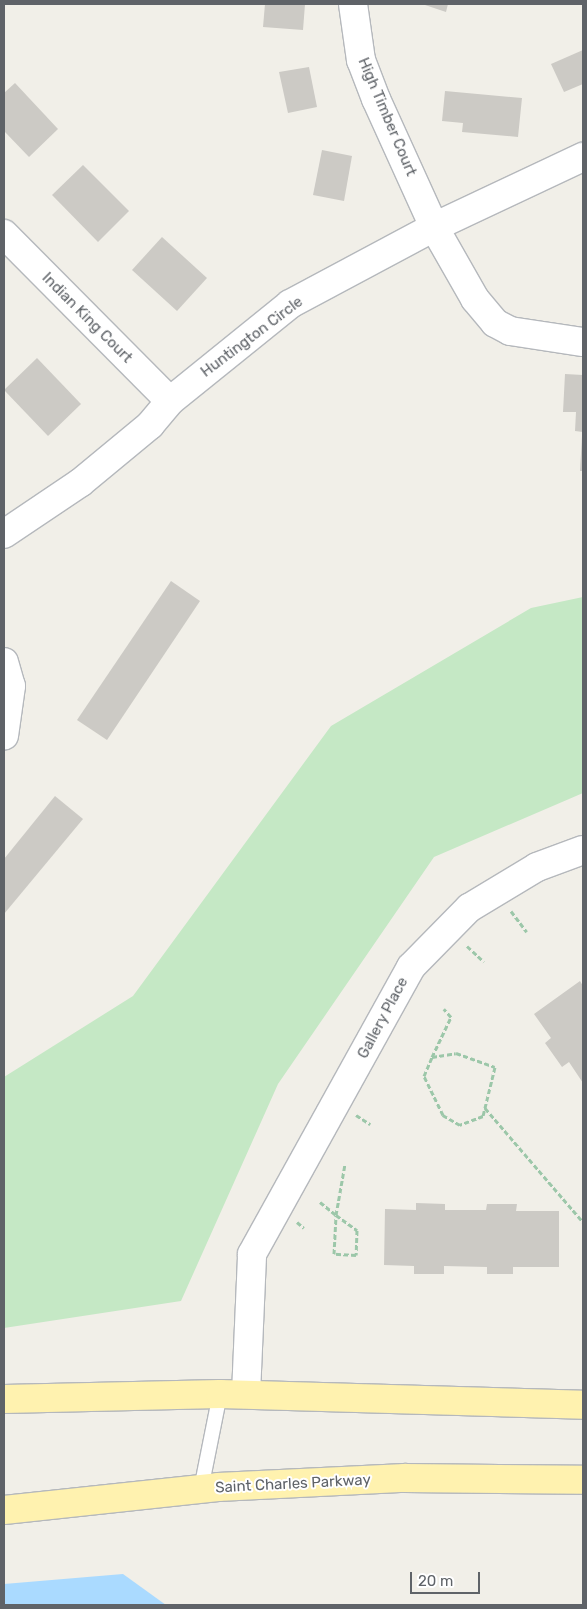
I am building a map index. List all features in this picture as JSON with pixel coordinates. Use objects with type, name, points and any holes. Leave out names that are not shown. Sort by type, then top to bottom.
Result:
[{"type":"main road","points":[[4,1399],[233,1394],[583,1405]]},
{"type":"main road","name":"Saint Charles Parkway","points":[[4,1510],[201,1489],[405,1478],[583,1480]]},
{"type":"street","name":"High Timber Court","points":[[353,4],[361,60],[434,227],[459,275],[495,323],[534,338],[583,342]]},
{"type":"street","name":"Huntington Circle","points":[[4,534],[80,483],[150,425],[170,401],[290,304],[434,227],[583,157]]},
{"type":"street","name":"Indian King Court","points":[[4,234],[170,401]]},
{"type":"street","points":[[4,662],[11,686],[4,736]]},
{"type":"street","name":"Gallery Place","points":[[233,1394],[252,1254],[411,967],[469,908],[537,867],[583,850]]},
{"type":"lane","points":[[201,1489],[233,1394]]},
{"type":"path","points":[[432,1057],[456,1053],[495,1067],[482,1116],[460,1125],[443,1115],[424,1076],[432,1057],[451,1016],[444,1009]]},
{"type":"path","points":[[484,1108],[583,1222]]},
{"type":"path","points":[[320,1202],[336,1214],[357,1230],[356,1255],[334,1254],[336,1214],[345,1164]]},
{"type":"green space","points":[[583,597],[583,793],[434,857],[278,1084],[181,1301],[4,1328],[4,1077],[133,996],[331,726],[531,608]]},
{"type":"water","points":[[123,1574],[166,1605],[4,1605],[4,1584]]},
{"type":"building","points":[[265,4],[305,4],[303,30],[263,27]]},
{"type":"building","points":[[422,4],[448,4],[446,12]]},
{"type":"building","points":[[583,50],[583,84],[564,92],[551,64]]},
{"type":"building","points":[[309,67],[317,107],[288,113],[279,72]]},
{"type":"building","points":[[15,83],[58,129],[29,157],[4,131],[4,93]]},
{"type":"building","points":[[445,91],[522,98],[518,137],[462,132],[463,123],[442,121]]},
{"type":"building","points":[[322,150],[352,156],[344,201],[313,195]]},
{"type":"building","points":[[83,165],[129,211],[98,242],[52,195]]},
{"type":"building","points":[[162,237],[207,278],[177,311],[132,270]]},
{"type":"building","points":[[37,358],[81,404],[48,436],[4,390]]},
{"type":"building","points":[[565,374],[583,375],[583,432],[575,431],[576,412],[563,412]]},
{"type":"building","points":[[582,436],[583,471],[580,471]]},
{"type":"building","points":[[171,581],[200,601],[107,740],[77,720]]},
{"type":"building","points":[[55,796],[83,819],[4,914],[4,859]]},
{"type":"building","points":[[580,981],[583,986],[583,1083],[569,1062],[562,1067],[545,1043],[551,1038],[534,1014]]},
{"type":"building","points":[[416,1203],[445,1204],[445,1210],[486,1210],[487,1204],[517,1204],[516,1211],[559,1211],[559,1267],[513,1267],[513,1274],[487,1274],[487,1267],[444,1266],[444,1274],[414,1274],[414,1266],[384,1265],[385,1209],[416,1210]]}]
